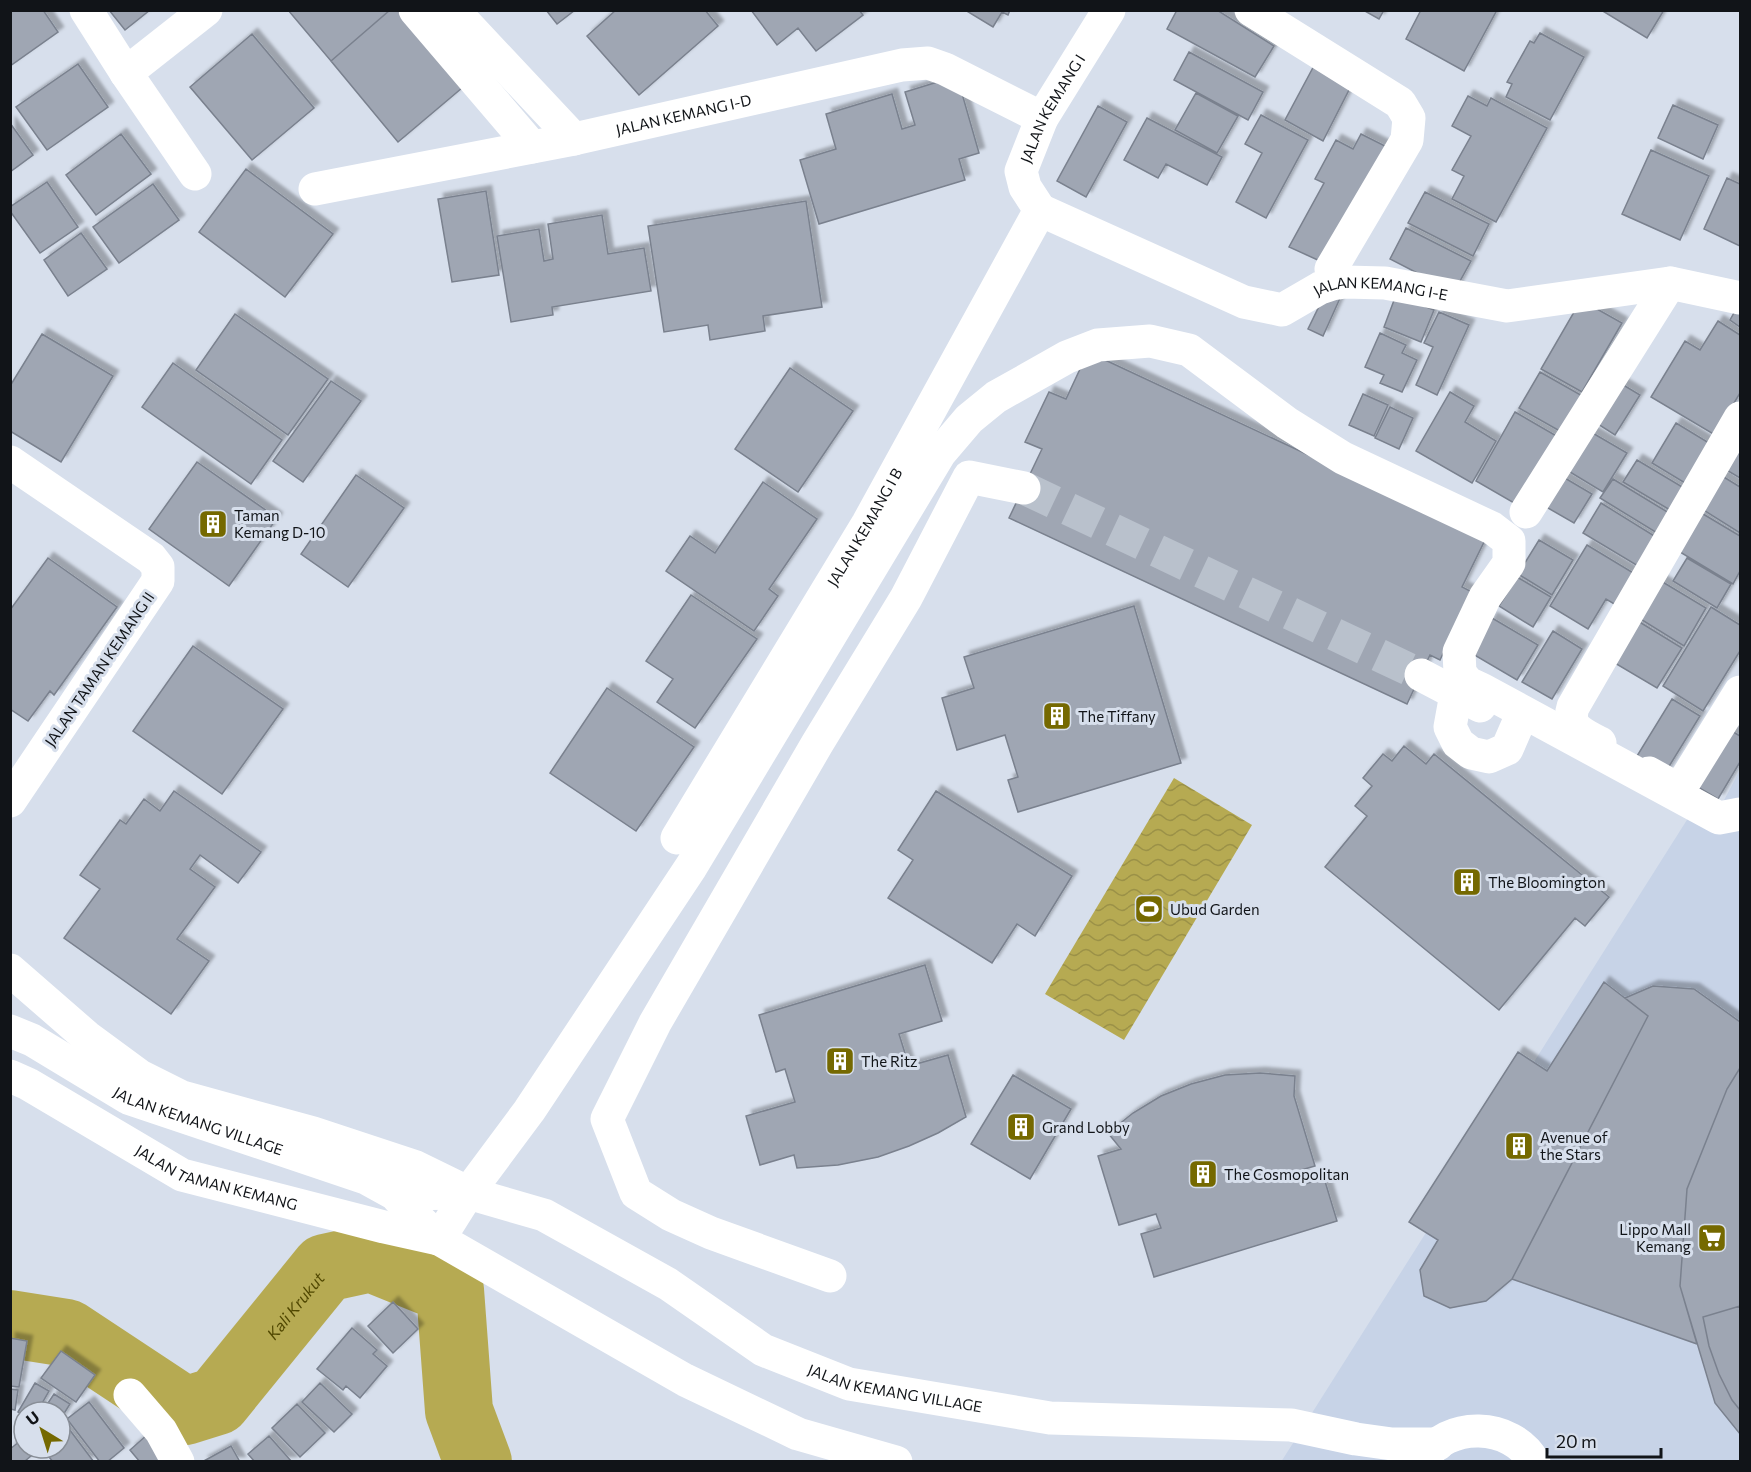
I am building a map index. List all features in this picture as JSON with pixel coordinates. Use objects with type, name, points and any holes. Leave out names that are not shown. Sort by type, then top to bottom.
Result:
[{"type":"street","points":[[86,10],[195,174]]},
{"type":"street","points":[[126,73],[206,10]]},
{"type":"street","points":[[415,10],[532,147]]},
{"type":"street","points":[[453,10],[574,140]]},
{"type":"street","name":"JALAN KEMANG I","points":[[1040,210],[1025,187],[1021,171],[1042,118],[1109,10]]},
{"type":"street","points":[[1251,10],[1400,103],[1409,118],[1407,140],[1331,269]]},
{"type":"street","name":"JALAN KEMANG I-D","points":[[315,189],[574,140],[902,65],[928,63],[945,69],[1042,118]]},
{"type":"street","name":"JALAN KEMANG I-E","points":[[1040,210],[1244,302],[1282,310],[1320,288],[1345,282],[1385,282],[1507,306],[1670,283],[1740,298]]},
{"type":"street","name":"JALAN KEMANG I B","points":[[677,838],[868,523],[1040,210]]},
{"type":"street","points":[[1526,512],[1670,283]]},
{"type":"street","points":[[439,1239],[468,1193],[529,1111],[691,867],[940,453],[969,419],[996,397],[1067,357],[1098,345],[1150,341],[1189,350],[1287,423],[1342,458],[1492,528],[1509,541],[1509,563],[1485,597],[1459,652],[1460,673],[1468,683],[1719,818],[1740,814]]},
{"type":"street","points":[[1740,418],[1573,708],[1572,722],[1578,730],[1672,786],[1686,778],[1740,692]]},
{"type":"street","name":"JALAN TAMAN KEMANG II","points":[[10,462],[151,558],[158,567],[158,581],[10,801]]},
{"type":"street","points":[[830,1276],[711,1233],[671,1215],[636,1193],[607,1119],[655,1023],[906,598],[969,477],[1024,488]]},
{"type":"street","points":[[1421,675],[1486,708],[1652,802],[1710,832],[1740,833]]},
{"type":"street","points":[[1456,694],[1450,727],[1458,743],[1471,753],[1490,757],[1507,749],[1517,726]]},
{"type":"street","points":[[10,970],[87,1037],[140,1077],[182,1097],[313,1133],[416,1167],[468,1193]]},
{"type":"street","points":[[10,1030],[16,1022],[34,1014],[52,1012],[61,1014]]},
{"type":"street","name":"JALAN KEMANG VILLAGE","points":[[10,1030],[32,1040],[128,1098],[366,1178],[395,1194],[439,1239],[695,1385],[798,1434],[896,1461]]},
{"type":"street","name":"JALAN TAMAN KEMANG","points":[[10,1076],[28,1084],[182,1174],[384,1227],[439,1239]]},
{"type":"street","name":"JALAN KEMANG VILLAGE","points":[[395,1194],[468,1193],[544,1215],[668,1284],[763,1350],[849,1384],[1050,1418],[1291,1425],[1430,1453]]},
{"type":"street","points":[[130,1395],[160,1431],[178,1461]]},
{"type":"street","points":[[1430,1453],[1453,1435],[1487,1430],[1503,1435],[1518,1444],[1533,1461]]},
{"type":"shaded area","points":[[1740,770],[1740,1461],[1281,1462],[1697,804],[1721,806]]},
{"type":"water","name":"Ubud Garden","points":[[1174,778],[1252,825],[1124,1040],[1045,994]]},
{"type":"building","points":[[10,10],[43,10],[58,32],[10,66]]},
{"type":"building","points":[[109,10],[150,10],[125,30]]},
{"type":"building","points":[[288,10],[390,10],[331,61]]},
{"type":"building","points":[[390,10],[397,10],[462,88],[398,142],[331,61]]},
{"type":"building","points":[[546,10],[575,10],[557,24]]},
{"type":"building","points":[[616,10],[705,10],[718,26],[639,95],[587,36]]},
{"type":"building","points":[[751,10],[859,10],[863,15],[816,51],[798,28],[777,45]]},
{"type":"building","points":[[965,10],[1010,10],[1008,15],[1002,12],[993,27]]},
{"type":"building","points":[[1177,10],[1217,10],[1274,46],[1255,77],[1167,29]]},
{"type":"building","points":[[1363,10],[1384,10],[1379,19]]},
{"type":"building","points":[[1421,10],[1497,10],[1464,71],[1406,39]]},
{"type":"building","points":[[1601,10],[1664,10],[1647,38]]},
{"type":"building","points":[[1540,33],[1584,57],[1550,120],[1506,97],[1512,84],[1507,82],[1530,41],[1534,43]]},
{"type":"building","points":[[252,34],[314,108],[252,160],[190,87]]},
{"type":"building","points":[[1189,52],[1263,92],[1248,120],[1174,80]]},
{"type":"building","points":[[1316,62],[1353,82],[1323,141],[1285,120]]},
{"type":"building","points":[[78,64],[108,107],[47,150],[16,107]]},
{"type":"building","points":[[957,76],[979,153],[959,159],[965,180],[819,224],[800,160],[836,149],[826,114],[892,94],[902,129],[915,125],[905,92]]},
{"type":"building","points":[[1196,93],[1238,116],[1217,153],[1175,130]]},
{"type":"building","points":[[1468,96],[1487,106],[1491,98],[1547,128],[1496,222],[1452,199],[1464,176],[1452,170],[1471,136],[1452,126]]},
{"type":"building","points":[[1673,105],[1718,125],[1703,159],[1658,138]]},
{"type":"building","points":[[1098,106],[1127,122],[1086,197],[1057,181]]},
{"type":"building","points":[[1261,115],[1308,140],[1266,218],[1236,202],[1262,153],[1245,144]]},
{"type":"building","points":[[1147,118],[1222,157],[1207,185],[1166,164],[1158,178],[1124,160]]},
{"type":"building","points":[[10,123],[33,155],[10,172]]},
{"type":"building","points":[[121,134],[151,174],[96,215],[66,175]]},
{"type":"building","points":[[1361,134],[1387,147],[1320,261],[1289,247],[1324,183],[1315,179],[1336,140],[1353,149]]},
{"type":"building","points":[[1651,150],[1709,176],[1680,240],[1622,214]]},
{"type":"building","points":[[246,169],[333,234],[285,297],[199,232]]},
{"type":"building","points":[[1727,178],[1740,184],[1740,246],[1704,229]]},
{"type":"building","points":[[47,182],[78,227],[40,253],[10,211],[10,207]]},
{"type":"building","points":[[153,184],[179,220],[119,263],[93,227]]},
{"type":"building","points":[[486,191],[499,275],[452,282],[438,199]]},
{"type":"building","points":[[1425,192],[1489,224],[1473,256],[1408,223]]},
{"type":"building","points":[[806,201],[822,307],[763,316],[765,331],[710,340],[708,325],[664,332],[648,226]]},
{"type":"building","points":[[602,215],[608,254],[644,248],[651,291],[552,307],[553,315],[511,322],[497,236],[539,229],[544,261],[553,259],[548,224]]},
{"type":"building","points":[[1406,228],[1471,261],[1454,292],[1390,259]]},
{"type":"building","points":[[81,233],[107,269],[68,296],[44,260]]},
{"type":"building","points":[[1327,290],[1341,296],[1323,336],[1308,329]]},
{"type":"building","points":[[1396,295],[1434,310],[1421,342],[1384,327]]},
{"type":"building","points":[[1581,300],[1622,323],[1582,392],[1541,369]]},
{"type":"building","points":[[1740,302],[1740,327],[1730,320]]},
{"type":"building","points":[[1439,312],[1469,325],[1437,395],[1416,385],[1433,347],[1424,343]]},
{"type":"building","points":[[235,314],[328,379],[288,435],[196,370]]},
{"type":"building","points":[[1718,321],[1740,335],[1740,393],[1715,435],[1651,397],[1685,341],[1700,350]]},
{"type":"building","points":[[1380,333],[1406,345],[1402,353],[1417,360],[1402,392],[1380,383],[1384,375],[1365,367]]},
{"type":"building","points":[[42,334],[113,376],[61,462],[10,431],[10,386]]},
{"type":"building","points":[[1088,352],[1486,538],[1462,587],[1472,592],[1440,660],[1430,655],[1407,704],[1009,518],[1042,449],[1025,442],[1049,392],[1066,399]]},
{"type":"building","points":[[173,363],[282,440],[251,484],[142,407]]},
{"type":"building","points":[[790,368],[853,411],[798,492],[735,449]]},
{"type":"building","points":[[1540,372],[1586,398],[1565,434],[1519,408]]},
{"type":"building","points":[[1615,380],[1640,395],[1615,435],[1590,419]]},
{"type":"building","points":[[331,381],[361,401],[303,482],[273,461]]},
{"type":"building","points":[[1450,392],[1474,406],[1465,422],[1496,441],[1472,483],[1416,451]]},
{"type":"building","points":[[1363,394],[1388,405],[1374,436],[1349,425]]},
{"type":"building","points":[[1390,407],[1413,418],[1399,449],[1375,438]]},
{"type":"building","points":[[1515,412],[1560,438],[1521,507],[1476,481]]},
{"type":"building","points":[[1676,423],[1714,446],[1690,486],[1652,463]]},
{"type":"building","points":[[1584,428],[1627,453],[1603,492],[1560,466]]},
{"type":"building","points":[[1740,436],[1740,478],[1718,465]]},
{"type":"building","points":[[1637,460],[1689,491],[1675,513],[1623,482]]},
{"type":"building","name":"Taman Kemang D-10","points":[[197,462],[277,518],[229,586],[149,529]]},
{"type":"building","points":[[1714,471],[1740,487],[1740,533],[1694,504]]},
{"type":"building","points":[[1558,474],[1592,494],[1574,523],[1541,504]]},
{"type":"building","points":[[356,475],[404,508],[348,587],[301,554]]},
{"type":"building","points":[[1613,479],[1674,516],[1662,536],[1600,498]]},
{"type":"building","points":[[763,482],[817,519],[769,589],[778,596],[754,631],[666,571],[690,536],[715,553]]},
{"type":"building","points":[[1601,503],[1656,537],[1638,566],[1583,533]]},
{"type":"building","points":[[1693,508],[1740,536],[1740,571],[1733,584],[1670,546]]},
{"type":"building","points":[[1539,540],[1573,560],[1552,595],[1518,574]]},
{"type":"building","points":[[1587,545],[1640,577],[1621,608],[1606,599],[1588,629],[1550,606]]},
{"type":"building","points":[[48,558],[117,607],[54,695],[50,691],[28,721],[10,709],[10,610]]},
{"type":"building","points":[[1687,558],[1731,584],[1717,608],[1673,581]]},
{"type":"building","points":[[1517,577],[1551,597],[1533,627],[1499,606]]},
{"type":"building","points":[[1656,578],[1706,608],[1684,646],[1634,615]]},
{"type":"building","points":[[691,595],[757,639],[695,728],[657,702],[673,679],[646,661]]},
{"type":"building","name":"The Tiffany","points":[[1134,606],[1181,763],[1018,812],[1008,780],[1018,777],[1005,735],[957,750],[942,698],[974,688],[964,657]]},
{"type":"building","points":[[1711,607],[1740,625],[1740,651],[1703,711],[1663,686]]},
{"type":"building","points":[[1492,618],[1538,645],[1517,680],[1471,653]]},
{"type":"building","points":[[1633,618],[1682,648],[1657,688],[1608,659]]},
{"type":"building","points":[[1553,631],[1582,649],[1552,699],[1522,682]]},
{"type":"building","points":[[193,646],[283,709],[222,794],[133,731]]},
{"type":"building","points":[[607,688],[694,747],[636,831],[550,773]]},
{"type":"building","points":[[1672,699],[1700,716],[1665,773],[1637,756]]},
{"type":"building","points":[[1725,727],[1740,736],[1740,762],[1718,799],[1691,783]]},
{"type":"building","name":"The Bloomington","points":[[1404,746],[1426,764],[1434,754],[1609,897],[1585,926],[1575,918],[1499,1010],[1325,867],[1367,816],[1355,806],[1372,786],[1363,778],[1383,754],[1392,761]]},
{"type":"building","points":[[174,791],[261,852],[238,883],[200,855],[190,869],[215,887],[177,939],[209,961],[171,1014],[64,938],[100,889],[80,875],[120,820],[126,824],[144,799],[160,811]]},
{"type":"building","points":[[936,791],[1072,876],[1035,936],[1017,924],[992,963],[888,898],[913,860],[898,850]]},
{"type":"building","name":"The Ritz","points":[[925,965],[942,1021],[899,1034],[909,1066],[948,1055],[966,1117],[938,1133],[878,1157],[838,1165],[797,1168],[794,1155],[760,1165],[746,1116],[795,1102],[785,1069],[776,1072],[759,1015]]},
{"type":"building","name":"Avenue of the Stars","points":[[1604,982],[1648,1016],[1512,1279],[1486,1301],[1450,1308],[1424,1296],[1420,1270],[1438,1240],[1409,1222],[1518,1052],[1547,1071]]},
{"type":"building","points":[[1653,986],[1694,989],[1740,1022],[1740,1068],[1727,1089],[1687,1189],[1680,1286],[1697,1344],[1512,1279],[1648,1016],[1625,998]]},
{"type":"building","name":"Lippo Mall Kemang","points":[[1740,1068],[1740,1434],[1715,1403],[1680,1286],[1687,1189],[1727,1089]]},
{"type":"building","name":"The Cosmopolitan","points":[[1260,1073],[1295,1076],[1294,1096],[1315,1166],[1301,1170],[1305,1184],[1324,1178],[1337,1221],[1154,1277],[1141,1234],[1161,1228],[1156,1214],[1119,1225],[1098,1156],[1121,1149],[1108,1133],[1133,1113],[1161,1096],[1191,1084],[1225,1075]]},
{"type":"building","name":"Grand Lobby","points":[[1013,1075],[1071,1109],[1030,1179],[971,1144]]},
{"type":"building","points":[[393,1302],[418,1329],[393,1353],[368,1326]]},
{"type":"building","points":[[1740,1306],[1740,1410],[1732,1400],[1719,1374],[1709,1346],[1703,1317]]},
{"type":"building","points":[[352,1328],[377,1350],[373,1354],[387,1366],[360,1398],[346,1386],[343,1390],[317,1369]]},
{"type":"building","points":[[10,1338],[27,1341],[19,1387],[10,1386]]},
{"type":"building","points":[[61,1351],[95,1375],[76,1402],[41,1378]]},
{"type":"building","points":[[35,1383],[49,1391],[44,1400],[25,1400]]},
{"type":"building","points":[[320,1383],[352,1414],[334,1432],[302,1402]]},
{"type":"building","points":[[10,1389],[18,1390],[16,1400],[12,1400],[12,1409],[10,1409]]},
{"type":"building","points":[[54,1394],[64,1400],[50,1400]]},
{"type":"building","points":[[89,1402],[124,1448],[107,1462],[100,1462],[72,1426],[72,1415]]},
{"type":"building","points":[[297,1404],[325,1433],[300,1457],[272,1428]]},
{"type":"building","points":[[72,1433],[94,1462],[53,1462],[51,1460],[72,1460]]},
{"type":"building","points":[[148,1434],[172,1462],[140,1462],[130,1450]]},
{"type":"building","points":[[269,1436],[292,1462],[255,1462],[248,1454]]},
{"type":"building","points":[[231,1446],[240,1462],[202,1462]]},
{"type":"building","points":[[12,1447],[12,1460],[26,1460],[11,1462],[10,1449]]},
{"type":"waterway","name":"Kali Krukut","points":[[10,1324],[67,1333],[185,1411],[217,1401],[325,1268],[371,1258],[450,1290],[459,1411],[478,1462]]},
{"type":"tunnel","points":[[1024,488],[1421,675]]},
{"type":"place","name":"Taman Kemang D-10","points":[[213,524]]},
{"type":"place","name":"The Tiffany","points":[[1057,716]]},
{"type":"place","name":"The Bloomington","points":[[1467,882]]},
{"type":"place","name":"Ubud Garden","points":[[1149,909]]},
{"type":"place","name":"The Ritz","points":[[840,1061]]},
{"type":"place","name":"Grand Lobby","points":[[1021,1127]]},
{"type":"place","name":"Avenue of the Stars","points":[[1519,1146]]},
{"type":"place","name":"The Cosmopolitan","points":[[1203,1174]]},
{"type":"place","name":"Lippo Mall Kemang","points":[[1712,1238]]}]
